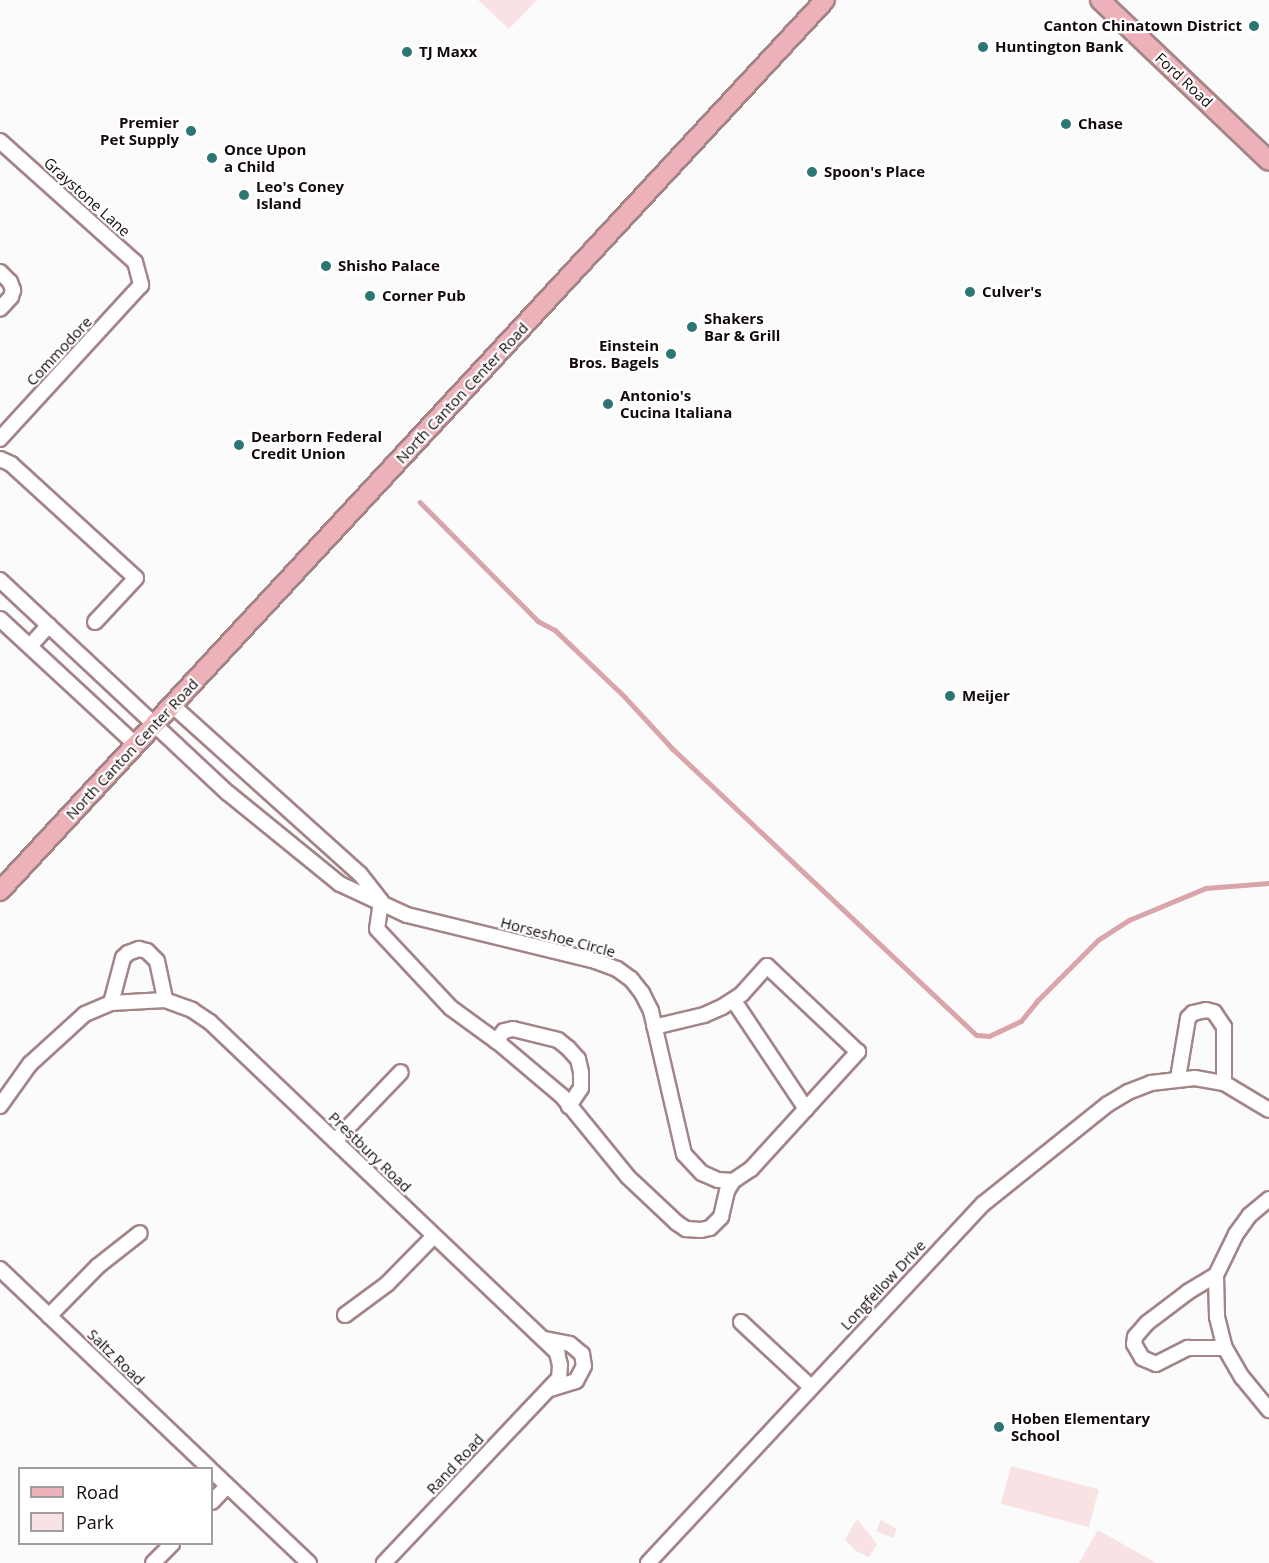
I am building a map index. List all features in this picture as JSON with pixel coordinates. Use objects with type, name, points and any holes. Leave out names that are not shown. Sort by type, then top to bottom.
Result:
[{"type":"main road","name":"North Canton Center Road","points":[[0,891],[825,0]]},
{"type":"main road","name":"Ford Road","points":[[1100,0],[1269,161]]},
{"type":"street","name":"Graystone Lane","points":[[0,141],[135,262],[141,285]]},
{"type":"street","points":[[0,272],[10,282],[13,290],[11,297],[0,309]]},
{"type":"street","name":"Commodore","points":[[0,439],[141,285]]},
{"type":"street","points":[[0,459],[11,464],[136,578],[95,622]]},
{"type":"street","name":"Horseshoe Circle","points":[[0,580],[206,772],[300,853],[340,884],[407,915],[595,961],[617,969],[631,979],[642,993],[654,1027],[684,1154],[702,1173],[718,1180],[733,1181]]},
{"type":"street","points":[[0,619],[136,745]]},
{"type":"street","points":[[30,646],[49,625]]},
{"type":"street","name":"Horseshoe Circle","points":[[172,705],[360,874],[381,901]]},
{"type":"street","points":[[206,772],[223,752]]},
{"type":"street","points":[[300,853],[316,834]]},
{"type":"street","points":[[381,901],[377,929],[451,1008],[529,1067],[569,1106],[628,1177],[686,1229],[702,1230],[717,1222],[724,1211],[727,1191],[733,1181],[752,1169],[858,1052],[767,966],[734,1001],[704,1015],[654,1027]]},
{"type":"street","points":[[0,1107],[30,1064],[50,1043],[85,1014],[111,1003],[123,958],[128,953],[139,949],[147,951],[157,961],[165,1000]]},
{"type":"street","name":"Prestbury Road","points":[[111,1003],[165,1000],[192,1010],[210,1022],[545,1339],[557,1353],[560,1365]]},
{"type":"street","points":[[734,1001],[806,1109]]},
{"type":"street","points":[[1178,1078],[1188,1018],[1193,1013],[1206,1010],[1214,1012],[1224,1027],[1224,1083],[1269,1110]]},
{"type":"street","points":[[496,1041],[504,1030],[513,1029],[558,1040],[568,1048],[578,1059],[581,1072],[581,1088],[569,1106]]},
{"type":"street","points":[[335,1141],[401,1072]]},
{"type":"street","name":"Longfellow Drive","points":[[648,1563],[983,1204],[1108,1104],[1143,1086],[1178,1078],[1195,1078],[1224,1083]]},
{"type":"street","points":[[1269,1198],[1249,1216],[1236,1234],[1216,1275],[1217,1317],[1225,1348],[1242,1377],[1269,1410]]},
{"type":"street","points":[[49,1316],[98,1266],[140,1233]]},
{"type":"street","points":[[345,1315],[387,1284],[434,1236]]},
{"type":"street","name":"Saltz Road","points":[[0,1269],[207,1467]]},
{"type":"street","points":[[1216,1275],[1188,1292],[1147,1323],[1135,1337],[1134,1344],[1142,1358],[1156,1364],[1188,1348],[1225,1348]]},
{"type":"street","points":[[741,1322],[812,1387]]},
{"type":"street","name":"Prestbury Road","points":[[545,1339],[570,1344],[582,1354],[584,1366]]},
{"type":"street","name":"Rand Road","points":[[384,1563],[559,1378],[560,1365]]},
{"type":"street","name":"Rand Road","points":[[549,1389],[576,1381],[584,1366]]},
{"type":"street","name":"Saltz Road","points":[[213,1473],[309,1563]]},
{"type":"street","points":[[213,1501],[227,1486]]},
{"type":"street","points":[[153,1563],[171,1545]]},
{"type":"green space","points":[[478,0],[537,0],[509,29]]},
{"type":"green space","points":[[1011,1466],[1099,1490],[1089,1527],[1001,1504]]},
{"type":"green space","points":[[858,1520],[877,1544],[869,1557],[856,1551],[845,1540]]},
{"type":"green space","points":[[881,1520],[897,1529],[893,1538],[876,1531]]},
{"type":"green space","points":[[1098,1530],[1156,1563],[1079,1563]]},
{"type":"waterway","points":[[420,502],[538,621],[555,630],[625,697],[673,749],[977,1035],[989,1036],[1021,1021],[1037,1001],[1098,940],[1129,920],[1206,888],[1269,883]]},
{"type":"place","name":"Canton Chinatown District","points":[[1254,26]]},
{"type":"place","name":"Huntington Bank","points":[[983,47]]},
{"type":"place","name":"TJ Maxx","points":[[407,52]]},
{"type":"place","name":"Chase","points":[[1066,124]]},
{"type":"place","name":"Premier Pet Supply","points":[[191,131]]},
{"type":"place","name":"Once Upon a Child","points":[[212,158]]},
{"type":"place","name":"Spoon's Place","points":[[812,172]]},
{"type":"place","name":"Leo's Coney Island","points":[[244,195]]},
{"type":"place","name":"Shisho Palace","points":[[326,266]]},
{"type":"place","name":"Culver's","points":[[970,292]]},
{"type":"place","name":"Corner Pub","points":[[370,296]]},
{"type":"place","name":"Shakers Bar & Grill","points":[[692,327]]},
{"type":"place","name":"Einstein Bros. Bagels","points":[[671,354]]},
{"type":"place","name":"Antonio's Cucina Italiana","points":[[608,404]]},
{"type":"place","name":"Dearborn Federal Credit Union","points":[[239,445]]},
{"type":"place","name":"Meijer","points":[[950,696]]},
{"type":"place","name":"Hoben Elementary School","points":[[999,1427]]}]
